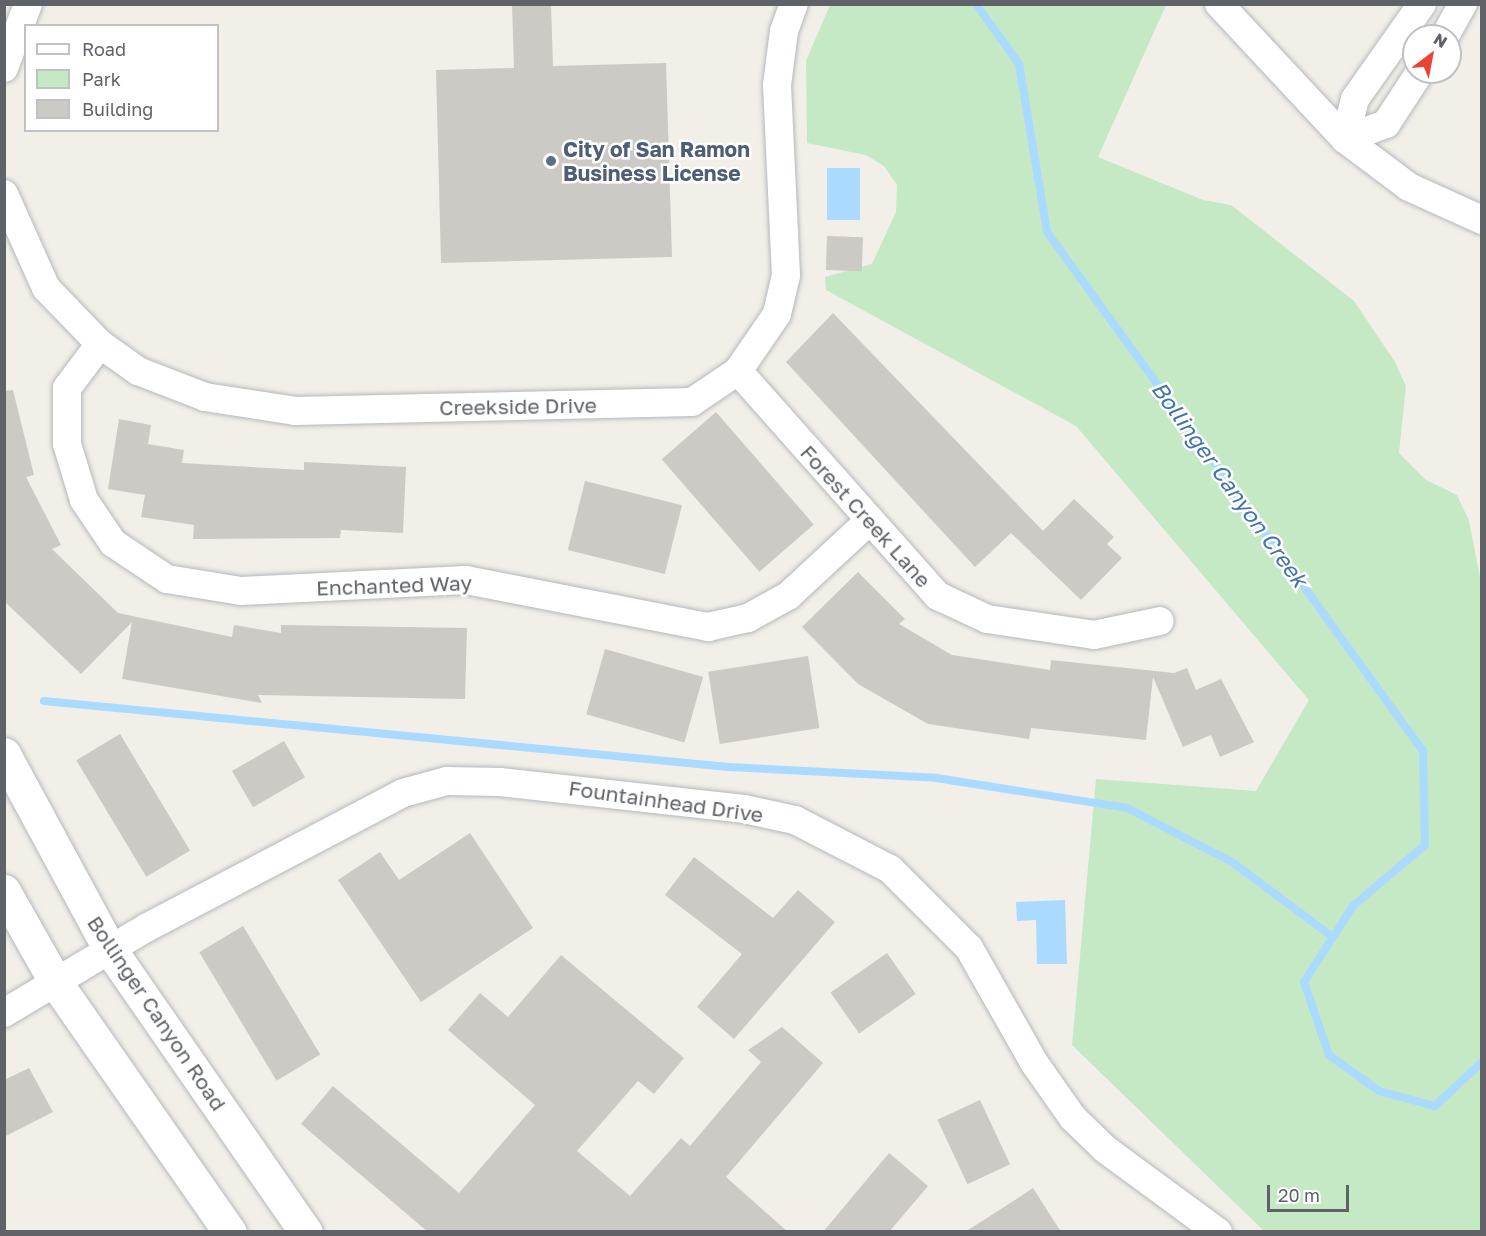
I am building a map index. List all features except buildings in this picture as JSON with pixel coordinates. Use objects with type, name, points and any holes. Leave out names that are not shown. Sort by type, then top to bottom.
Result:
[{"type":"main road","name":"Bollinger Canyon Road","points":[[4,754],[109,948],[306,1232]]},
{"type":"main road","points":[[4,891],[56,983],[230,1232]]},
{"type":"street","points":[[4,68],[28,4]]},
{"type":"street","name":"Creekside Drive","points":[[4,195],[46,288],[100,344],[138,371],[205,397],[295,411],[692,402],[738,371],[777,314],[786,276],[777,85],[784,31],[794,4]]},
{"type":"street","points":[[1219,4],[1345,139],[1409,187],[1482,220]]},
{"type":"street","points":[[1345,139],[1355,99],[1422,4]]},
{"type":"street","points":[[1452,24],[1463,4]]},
{"type":"street","points":[[1345,139],[1386,124],[1412,84]]},
{"type":"street","name":"Enchanted Way","points":[[100,344],[67,388],[67,444],[84,500],[113,543],[167,579],[241,591],[466,580],[708,627],[748,618],[788,596],[868,522]]},
{"type":"street","name":"Forest Creek Lane","points":[[738,371],[868,522],[938,596],[987,619],[1094,634],[1160,621]]},
{"type":"street","name":"Fountainhead Drive","points":[[4,1013],[56,983],[109,948],[359,813],[447,781],[693,800],[795,820],[890,869],[969,948],[1030,1055],[1073,1118],[1105,1149],[1218,1232]]},
{"type":"green space","points":[[830,5],[1166,5],[1098,157],[1203,200],[1231,205],[1354,301],[1395,362],[1406,386],[1399,453],[1426,480],[1457,495],[1469,521],[1481,582],[1481,1231],[1264,1231],[1072,1045],[1096,779],[1256,791],[1309,700],[1076,426],[826,290],[825,277],[872,264],[896,212],[897,185],[884,166],[866,155],[807,143],[806,61]]},
{"type":"water","points":[[827,168],[860,168],[860,220],[827,220]]},
{"type":"water","points":[[1065,900],[1067,964],[1037,964],[1036,920],[1017,921],[1016,902]]},
{"type":"waterway","name":"Bollinger Canyon Creek","points":[[976,4],[1019,64],[1047,232],[1423,751],[1425,845],[1353,906],[1304,982],[1329,1055],[1379,1091],[1435,1106],[1482,1062]]},
{"type":"waterway","points":[[44,701],[729,767],[936,778],[1127,808],[1232,862],[1330,935]]},
{"type":"place","name":"City of San Ramon Business License","points":[[551,161]]}]
